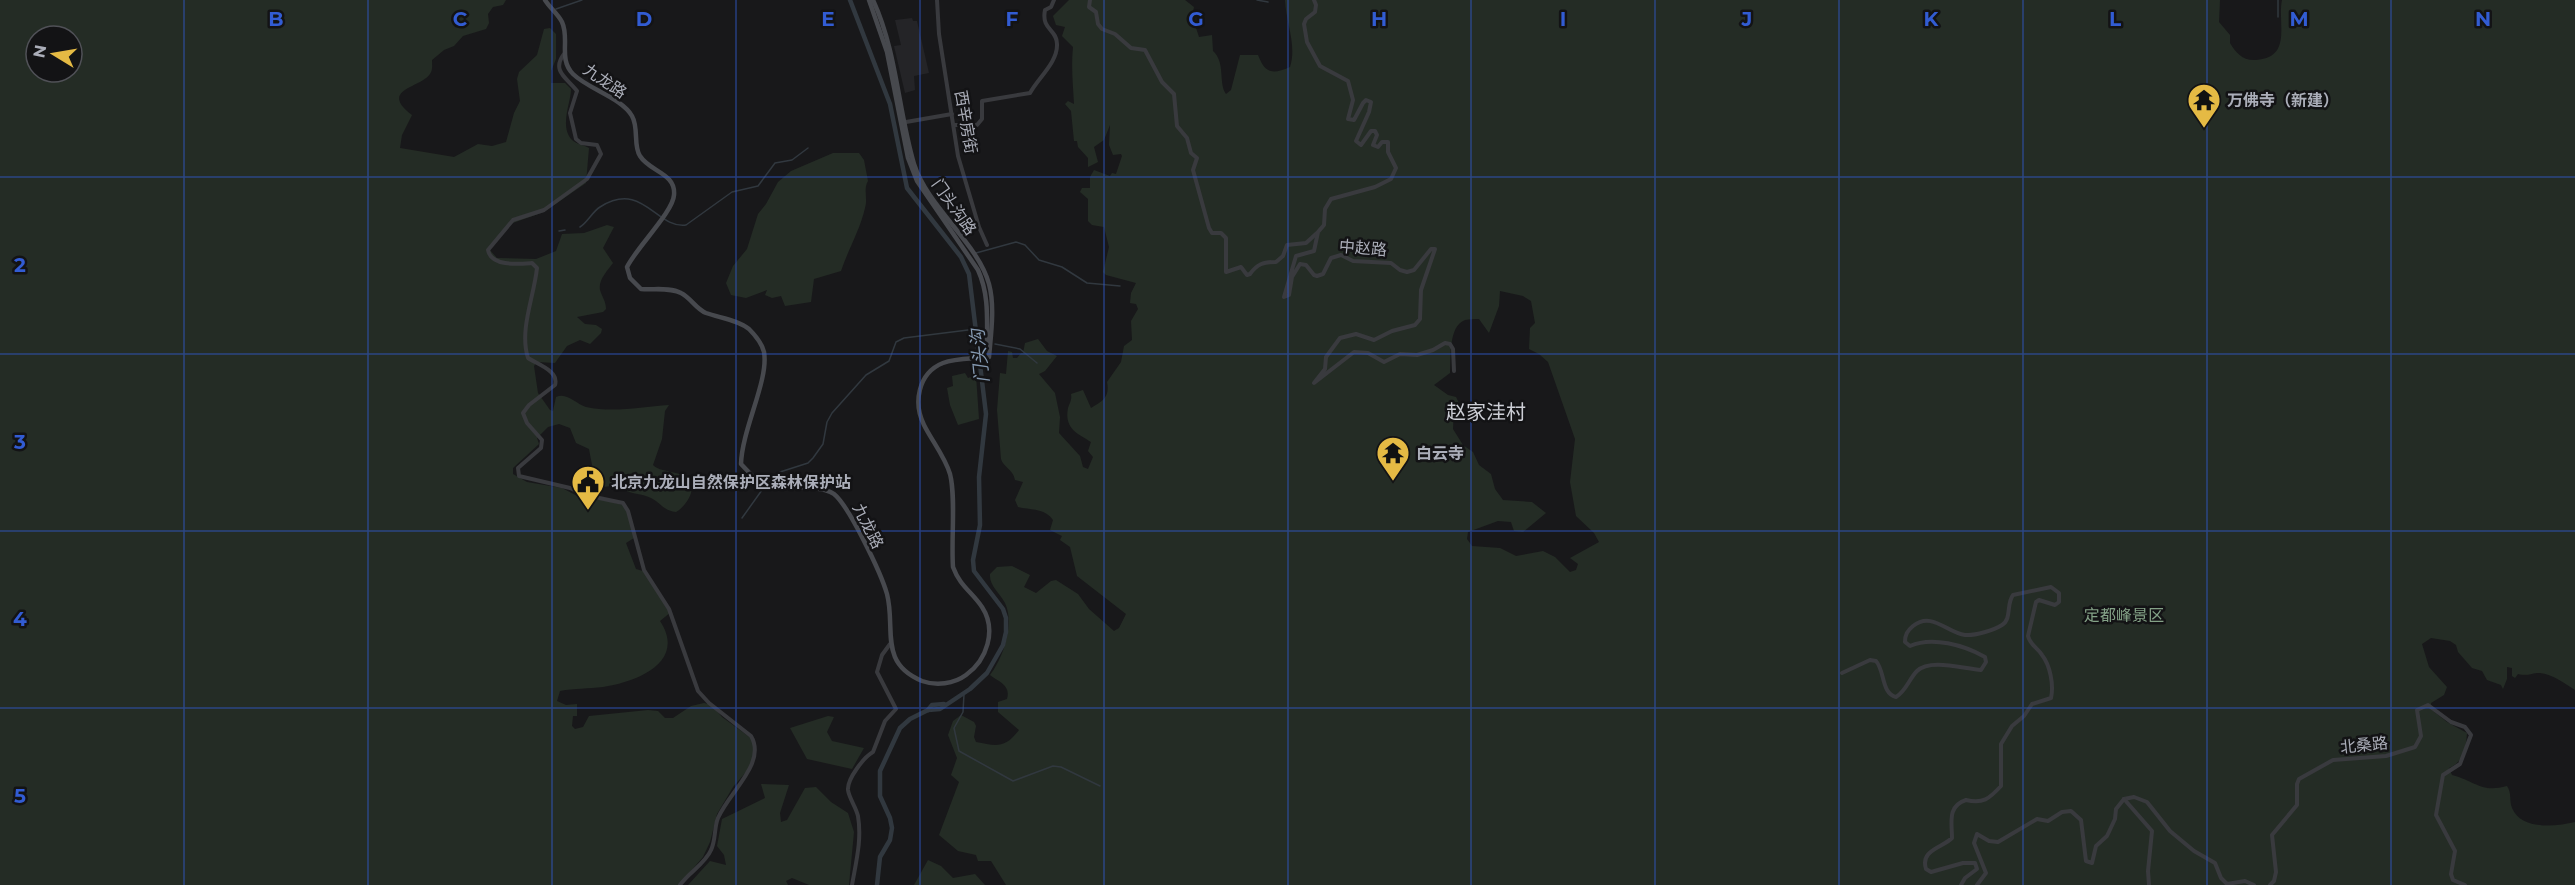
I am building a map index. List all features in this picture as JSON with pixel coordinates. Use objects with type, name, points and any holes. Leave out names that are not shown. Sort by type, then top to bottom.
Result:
[{"type":"main road","name":"九龙路","points":[[545,0],[562,21],[565,64],[573,75],[632,115],[636,126],[638,154],[646,164],[669,178],[674,185],[673,204],[633,254],[627,267],[630,278],[641,289],[672,290],[682,294],[703,312],[738,322],[749,329],[761,344],[764,351],[765,369],[741,447],[741,464],[762,486],[806,489],[820,487],[833,492],[843,503],[880,575],[890,607],[890,644]]},
{"type":"main road","name":"门头沟路","points":[[871,0],[884,26],[914,164],[922,183],[986,276],[991,308],[987,357]]},
{"type":"main road","name":"门头沟路","points":[[871,0],[887,52],[908,158],[916,181],[982,279],[987,302],[987,357]]},
{"type":"main road","points":[[890,644],[893,655],[906,671],[923,681],[934,683],[956,681],[966,675],[983,657],[988,645],[987,618],[982,607],[958,580],[953,567],[950,473],[918,411],[918,397],[922,383],[932,369],[945,362],[987,357]]},
{"type":"street","name":"西辛房街","points":[[937,0],[938,27],[961,166],[987,245]]},
{"type":"street","points":[[954,124],[976,125],[982,119],[982,101],[1030,93],[1053,60],[1057,44],[1054,34],[1044,23],[1044,14],[1054,0]]},
{"type":"street","points":[[1090,0],[1089,7],[1096,12],[1098,24],[1102,29],[1115,34],[1131,48],[1144,50],[1162,82],[1174,94],[1177,126],[1187,138],[1191,153],[1197,158],[1194,170],[1209,228],[1212,233],[1221,233],[1226,238],[1226,272],[1241,267],[1247,275],[1250,274],[1264,262],[1276,262],[1283,256],[1287,245],[1306,243],[1318,232]]},
{"type":"street","name":"中赵路","points":[[1314,0],[1315,12],[1306,19],[1304,24],[1307,42],[1320,66],[1348,81],[1353,100],[1348,119],[1354,120],[1363,102],[1366,100],[1371,102],[1356,141],[1361,144],[1371,131],[1375,131],[1377,135],[1373,145],[1378,147],[1382,142],[1388,142],[1388,152],[1395,168],[1391,179],[1375,187],[1333,198],[1326,206],[1324,225],[1318,232],[1314,250],[1296,256],[1284,297],[1289,295],[1292,277],[1300,264],[1306,265],[1317,276],[1323,274],[1331,258],[1341,255],[1353,261],[1391,263],[1407,272],[1414,270],[1431,249],[1435,249],[1420,290],[1420,319],[1415,325],[1392,331],[1374,340],[1356,334],[1340,338],[1326,357],[1325,369],[1314,383],[1354,352],[1368,353],[1384,362],[1400,354],[1417,355],[1445,343],[1450,344],[1453,349],[1454,371]]},
{"type":"street","name":"九龙路","points":[[565,53],[559,60],[559,70],[563,78],[577,91],[570,113],[576,139],[581,143],[597,145],[601,154],[598,164],[587,179],[544,210],[513,220],[488,250],[493,260],[519,264],[532,263],[537,268],[530,297],[525,350],[528,358],[549,370],[557,380],[555,385],[529,405],[523,413],[527,423],[542,440],[541,448],[518,468],[519,476],[570,488],[585,495],[623,503],[628,511],[644,570],[669,609],[698,691],[709,703],[751,736],[756,743],[756,756],[750,770],[731,794],[717,820],[711,849],[680,885]]},
{"type":"street","points":[[906,122],[952,114]]},
{"type":"street","points":[[1842,673],[1870,660],[1876,661],[1880,666],[1887,691],[1896,697],[1918,670],[1927,665],[1968,666],[1981,670],[1986,662],[1985,657],[1977,652],[1936,642],[1918,642],[1910,646],[1905,642],[1906,635],[1918,623],[1927,621],[1934,621],[1964,635],[1991,629],[2003,625],[2007,620],[2010,599],[2013,595],[2051,587],[2059,593],[2059,602],[2055,605],[2039,600],[2036,602],[2028,636],[2029,641],[2044,657],[2050,677],[2051,698],[2032,704],[2024,716],[2012,726],[2001,744],[2001,786],[1983,802],[1976,803],[1966,800],[1956,806],[1951,818],[1952,838],[1927,855],[1925,859],[1926,869],[1931,872],[1964,863],[1975,863],[1977,869],[1965,878],[1961,885]]},
{"type":"street","points":[[852,885],[860,839],[856,806],[848,791],[853,775],[867,755],[873,752],[885,721],[896,709],[876,672],[882,655],[890,644]]},
{"type":"street","name":"北桑路","points":[[2270,885],[2274,881],[2276,872],[2272,835],[2297,804],[2299,779],[2333,760],[2386,756],[2415,747],[2421,736],[2417,710],[2428,705],[2451,722],[2465,727],[2470,735],[2460,764],[2443,775],[2436,815],[2455,851],[2451,874],[2453,880],[2465,885]]},
{"type":"street","points":[[1977,885],[1986,873],[1982,858],[1974,843],[1977,834],[1989,841],[1998,842],[2037,819],[2048,821],[2062,812],[2071,811],[2081,820],[2086,861],[2092,863],[2096,846],[2107,836],[2115,819],[2116,809],[2124,799],[2134,797],[2147,802],[2170,831],[2194,851],[2215,863],[2221,878],[2227,884],[2246,881],[2254,885]]},
{"type":"street","points":[[2124,799],[2152,831],[2149,885]]},
{"type":"shaded area","points":[[912,18],[913,21],[917,21],[929,73],[914,76],[915,90],[905,93],[894,46],[901,45],[895,20]]},
{"type":"green space","points":[[0,0],[506,0],[503,5],[493,7],[488,14],[489,23],[486,29],[463,36],[454,46],[444,50],[432,60],[432,69],[425,79],[400,94],[399,100],[412,115],[402,135],[400,148],[454,157],[478,144],[492,146],[506,142],[514,113],[520,101],[517,79],[519,72],[537,55],[544,29],[550,28],[556,34],[556,59],[551,71],[551,83],[565,83],[571,89],[566,128],[572,140],[589,148],[586,183],[544,212],[510,224],[489,249],[497,258],[536,259],[556,251],[562,234],[584,233],[607,225],[614,227],[603,248],[613,263],[600,283],[606,309],[603,312],[577,317],[585,324],[596,325],[602,329],[601,333],[590,344],[580,340],[567,346],[555,363],[537,362],[534,366],[538,393],[553,411],[556,397],[560,396],[596,409],[617,410],[669,405],[665,411],[662,439],[653,465],[689,479],[691,493],[685,504],[676,512],[665,508],[647,496],[627,491],[620,486],[591,488],[585,486],[577,477],[584,474],[592,465],[589,449],[576,443],[570,428],[559,424],[548,427],[537,438],[539,444],[513,468],[513,474],[527,482],[562,488],[585,500],[605,500],[626,506],[634,538],[626,543],[636,569],[643,571],[671,612],[660,621],[667,635],[667,648],[663,659],[654,668],[643,675],[616,684],[560,691],[557,701],[566,705],[577,704],[577,716],[573,716],[572,726],[575,729],[583,727],[589,716],[648,710],[658,711],[665,718],[673,718],[691,706],[704,703],[712,705],[722,717],[755,741],[756,753],[752,765],[733,787],[717,814],[710,842],[703,857],[679,885],[0,885]]},
{"type":"green space","name":"定都峰景区","points":[[1069,0],[1185,0],[1194,7],[1192,16],[1199,37],[1212,35],[1213,51],[1221,67],[1222,84],[1226,94],[1231,90],[1240,55],[1258,55],[1263,66],[1270,71],[1290,67],[1292,42],[1285,0],[2220,0],[2219,22],[2230,35],[2230,43],[2240,56],[2256,60],[2268,58],[2279,46],[2282,0],[2575,0],[2575,690],[2542,673],[2518,674],[2515,678],[2512,676],[2512,668],[2507,667],[2507,679],[2503,689],[2501,685],[2487,680],[2482,671],[2472,668],[2458,652],[2456,645],[2450,641],[2431,638],[2422,644],[2429,667],[2447,687],[2444,695],[2431,703],[2432,710],[2467,733],[2461,758],[2449,768],[2452,775],[2485,787],[2507,786],[2512,808],[2523,820],[2549,826],[2575,822],[2575,885],[1006,885],[991,861],[978,861],[976,855],[958,851],[939,835],[959,782],[951,775],[957,758],[948,735],[953,721],[961,715],[974,722],[976,742],[989,744],[1005,743],[1019,730],[998,712],[998,702],[1007,699],[1008,694],[1006,687],[990,675],[1003,650],[1009,621],[1005,603],[993,586],[990,574],[997,567],[1012,566],[1030,575],[1024,587],[1036,593],[1051,581],[1056,580],[1078,594],[1089,609],[1114,631],[1119,628],[1126,614],[1077,576],[1070,547],[1060,540],[1062,536],[1050,530],[1053,520],[1050,516],[1042,511],[1018,507],[1015,500],[1023,482],[1015,480],[1001,459],[997,410],[1000,373],[1006,374],[1008,351],[1012,352],[1013,358],[1017,358],[1023,353],[1025,343],[1038,339],[1047,351],[1057,356],[1045,371],[1039,374],[1055,393],[1060,417],[1059,433],[1080,456],[1083,467],[1088,469],[1093,457],[1088,451],[1091,442],[1073,430],[1068,421],[1071,394],[1083,390],[1091,408],[1105,398],[1107,382],[1121,362],[1124,346],[1132,340],[1131,321],[1138,309],[1136,304],[1130,303],[1131,293],[1136,283],[1106,275],[1103,272],[1109,247],[1104,227],[1092,225],[1088,221],[1088,199],[1080,192],[1082,188],[1090,188],[1090,177],[1094,170],[1110,176],[1112,173],[1116,174],[1122,156],[1121,154],[1113,155],[1109,145],[1110,125],[1104,140],[1094,147],[1098,162],[1088,167],[1088,158],[1078,147],[1077,141],[1074,141],[1071,111],[1065,104],[1068,101],[1074,104],[1073,47],[1062,36],[1065,27],[1056,25],[1053,16]],"holes":[[[1500,291],[1523,296],[1531,301],[1535,323],[1530,328],[1529,349],[1548,362],[1575,439],[1570,482],[1576,516],[1594,533],[1599,542],[1570,558],[1578,564],[1576,570],[1570,572],[1555,557],[1543,551],[1516,556],[1500,548],[1472,546],[1467,539],[1468,532],[1498,521],[1511,522],[1514,531],[1523,532],[1546,513],[1532,502],[1503,500],[1495,489],[1491,474],[1479,465],[1473,452],[1463,445],[1453,429],[1454,408],[1459,403],[1456,397],[1448,395],[1434,385],[1450,373],[1453,336],[1460,323],[1465,320],[1479,319],[1489,333],[1499,306]]]},
{"type":"green space","points":[[833,153],[859,153],[864,160],[868,181],[863,216],[841,271],[814,279],[811,302],[785,306],[781,296],[772,298],[765,295],[767,290],[746,298],[731,295],[726,283],[733,266],[747,249],[758,214],[778,182],[791,171]]},
{"type":"green space","points":[[965,373],[968,378],[976,375],[979,419],[958,425],[950,405],[947,388],[953,386],[952,376]]},
{"type":"green space","points":[[828,716],[834,717],[827,732],[832,741],[864,748],[852,769],[807,759],[790,728]]},
{"type":"green space","points":[[761,784],[789,785],[780,813],[781,822],[787,820],[805,788],[816,787],[831,802],[848,813],[854,832],[849,885],[809,885],[792,878],[786,881],[788,885],[688,885],[710,861],[726,865],[724,855],[717,846],[722,819],[765,798]]},
{"type":"green space","points":[[928,860],[941,866],[953,878],[975,874],[985,885],[914,885]]},
{"type":"waterway","points":[[556,9],[582,0]]},
{"type":"waterway","name":"门头沟","points":[[850,0],[890,104],[907,188],[961,257],[969,274],[986,414],[979,477],[980,525],[973,560],[974,571],[1003,609],[1006,618],[1003,645],[987,673],[970,689],[940,709],[928,710],[910,719],[900,728],[880,771],[880,796],[892,828],[890,840],[880,857],[877,885]]},
{"type":"waterway","points":[[1257,0],[1268,2]]},
{"type":"waterway","points":[[2278,0],[2278,17]]},
{"type":"waterway","points":[[580,227],[600,207],[615,200],[627,199],[648,207],[675,224],[686,225],[732,192],[758,186],[775,163],[792,160],[808,148]]},
{"type":"waterway","points":[[559,231],[565,230]]},
{"type":"waterway","points":[[976,253],[1016,242],[1025,245],[1039,260],[1062,267],[1087,283],[1120,286]]},
{"type":"waterway","points":[[769,482],[780,472],[808,463],[813,458],[823,444],[827,422],[832,413],[866,375],[889,361],[896,342],[904,338],[976,329]]},
{"type":"waterway","points":[[995,344],[1020,349],[1037,363]]},
{"type":"waterway","points":[[742,518],[762,490]]},
{"type":"waterway","points":[[964,694],[963,712],[954,728],[959,751],[1013,781],[1053,766],[1061,767],[1100,786]]},
{"type":"waterway","name":"门头沟","points":[[928,710],[932,705],[944,704]]},
{"type":"place","name":"万佛寺（新建）","points":[[2204,129]]},
{"type":"place","name":"白云寺","points":[[1393,482]]},
{"type":"place","name":"北京九龙山自然保护区森林保护站","points":[[588,511]]},
{"type":"district","name":"赵家洼村","points":[[1486,412]]}]
